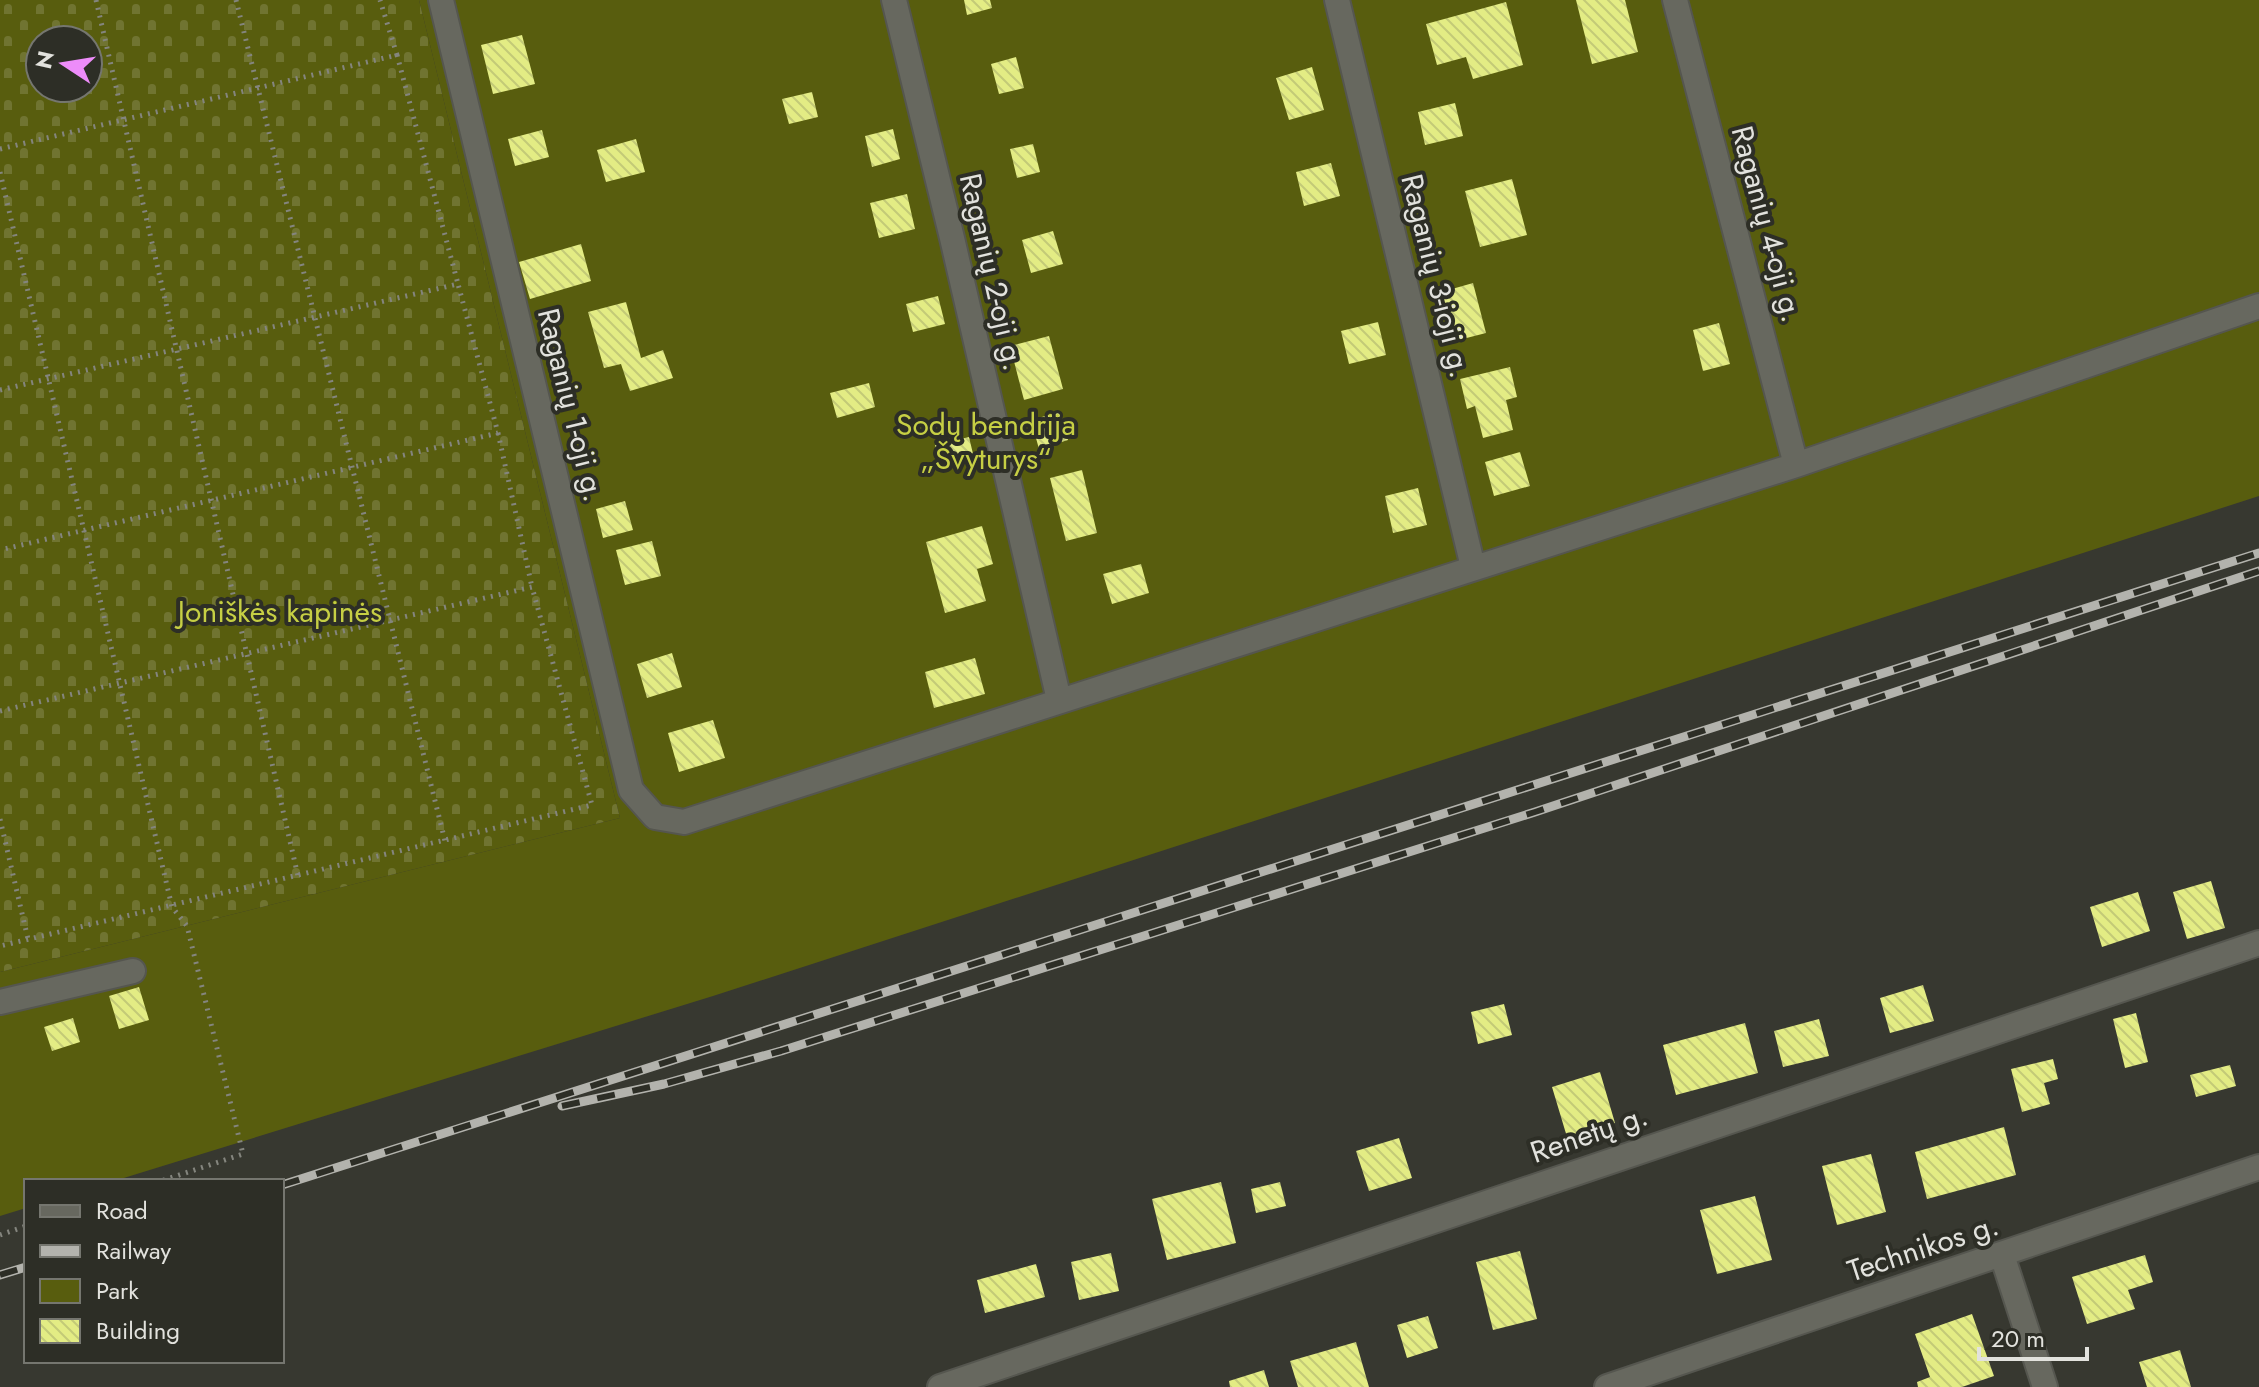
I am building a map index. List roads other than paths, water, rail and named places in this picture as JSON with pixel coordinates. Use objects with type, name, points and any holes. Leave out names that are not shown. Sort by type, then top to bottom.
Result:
[{"type":"street","name":"Raganių 1-oji g.","points":[[441,0],[631,790],[655,817],[684,822],[1059,700]]},
{"type":"street","name":"Raganių 2-oji g.","points":[[894,0],[1059,700]]},
{"type":"street","name":"Raganių 3-ioji g.","points":[[1337,0],[1473,567]]},
{"type":"street","name":"Raganių 4-oji g.","points":[[1675,0],[1796,465]]},
{"type":"street","points":[[1059,700],[1796,465],[2259,306]]},
{"type":"street","name":"Renetų g.","points":[[940,1387],[2259,943]]},
{"type":"street","points":[[0,1002],[133,971]]},
{"type":"street","name":"Technikos g.","points":[[1607,1387],[1680,1375],[2002,1255],[2259,1167]]},
{"type":"street","points":[[2002,1255],[2045,1387]]},
{"type":"railway","points":[[284,1184],[2259,553]]},
{"type":"railway","points":[[562,1106],[664,1084],[781,1051],[1535,812],[2259,571]]},
{"type":"railway","points":[[0,1275],[24,1268]]},
{"type":"park label","name":"Sodų bendrija „Švyturys“","points":[[986,442]]},
{"type":"park label","name":"Joniškės kapinės","points":[[280,612]]}]
